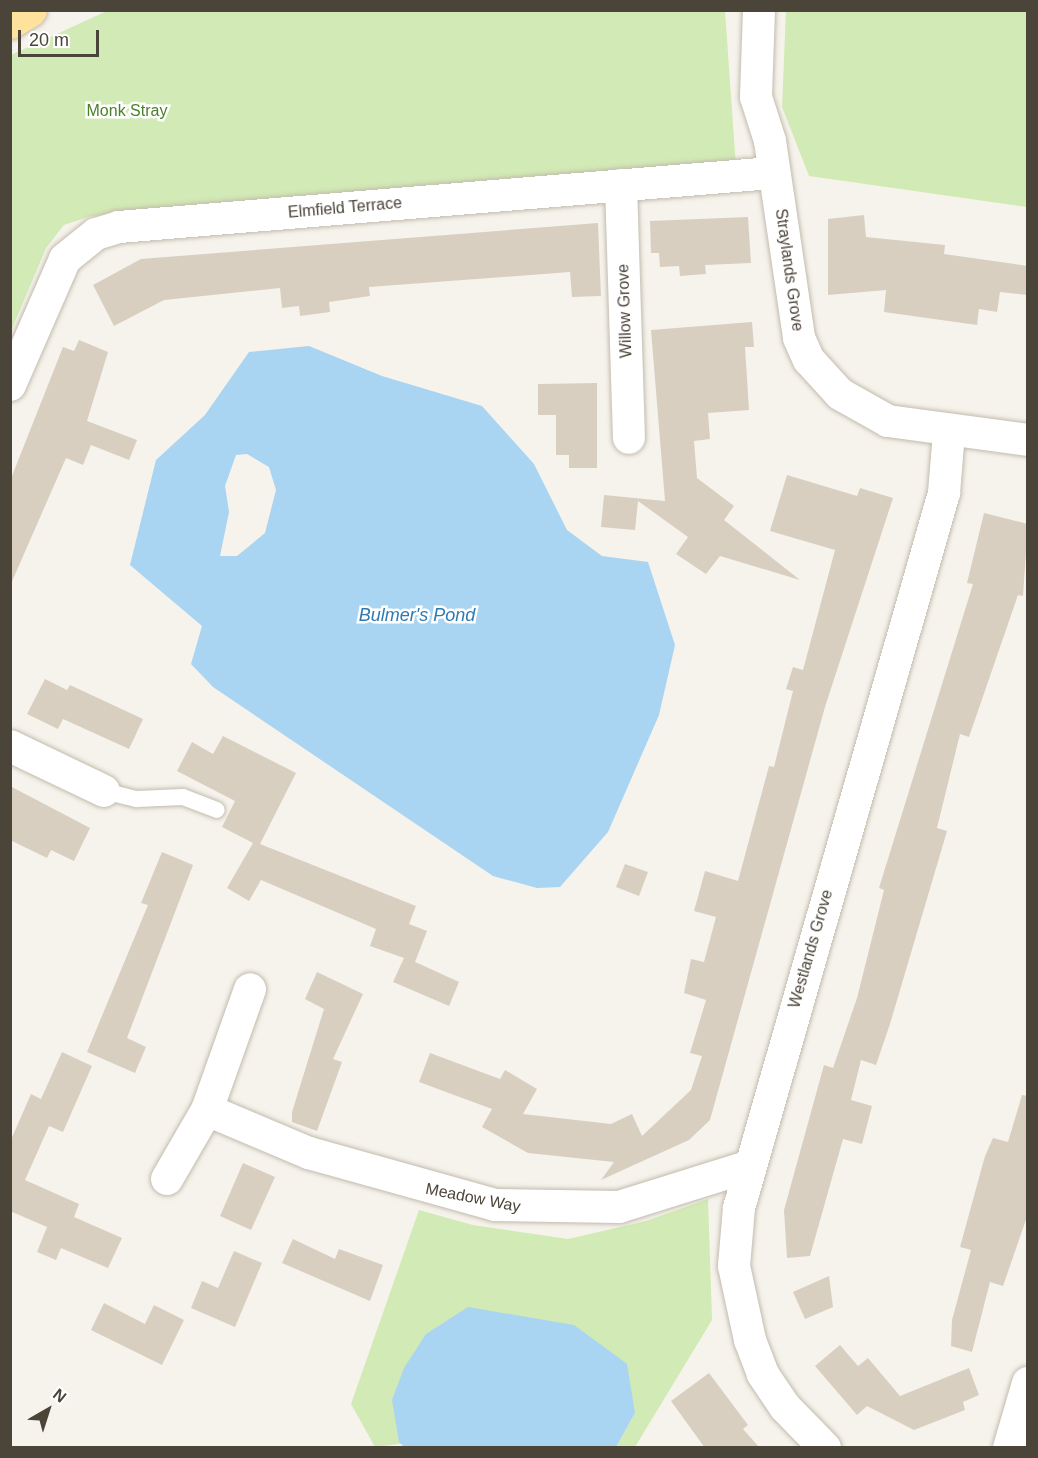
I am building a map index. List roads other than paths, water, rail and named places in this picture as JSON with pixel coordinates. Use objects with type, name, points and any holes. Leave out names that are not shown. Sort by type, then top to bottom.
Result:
[{"type":"main road","points":[[10,22],[30,10]]},
{"type":"street","name":"Straylands Grove","points":[[759,10],[756,97],[770,141],[772,173],[799,338],[809,360],[840,394],[863,410],[909,427],[1028,440]]},
{"type":"street","name":"Elmfield Terrace","points":[[10,385],[53,278],[65,259],[96,234],[149,224],[772,173]]},
{"type":"street","name":"Willow Grove","points":[[621,185],[629,438]]},
{"type":"street","name":"Westlands Grove","points":[[825,1448],[785,1407],[763,1374],[747,1331],[734,1266],[747,1167],[944,493],[949,432]]},
{"type":"street","points":[[10,746],[104,791]]},
{"type":"street","points":[[167,1179],[207,1110],[250,989]]},
{"type":"street","name":"Meadow Way","points":[[207,1110],[309,1153],[495,1205],[619,1207],[747,1167]]},
{"type":"street","points":[[1009,1448],[1028,1383]]},
{"type":"lane","points":[[104,791],[137,799],[183,797],[217,810]]},
{"type":"water","name":"Bulmer's Pond","points":[[309,346],[382,376],[482,406],[534,464],[567,530],[602,556],[648,562],[675,645],[659,715],[608,832],[560,887],[537,888],[493,876],[213,687],[191,664],[202,626],[130,565],[156,460],[205,415],[249,352]],"holes":[[[247,454],[269,467],[276,490],[265,533],[237,556],[220,556],[229,512],[225,486],[236,455]]]},
{"type":"water","points":[[468,1307],[574,1325],[627,1364],[635,1413],[616,1447],[405,1448],[399,1442],[392,1400],[404,1368],[426,1334]]},
{"type":"park label","name":"Monk Stray","points":[[127,111]]}]
